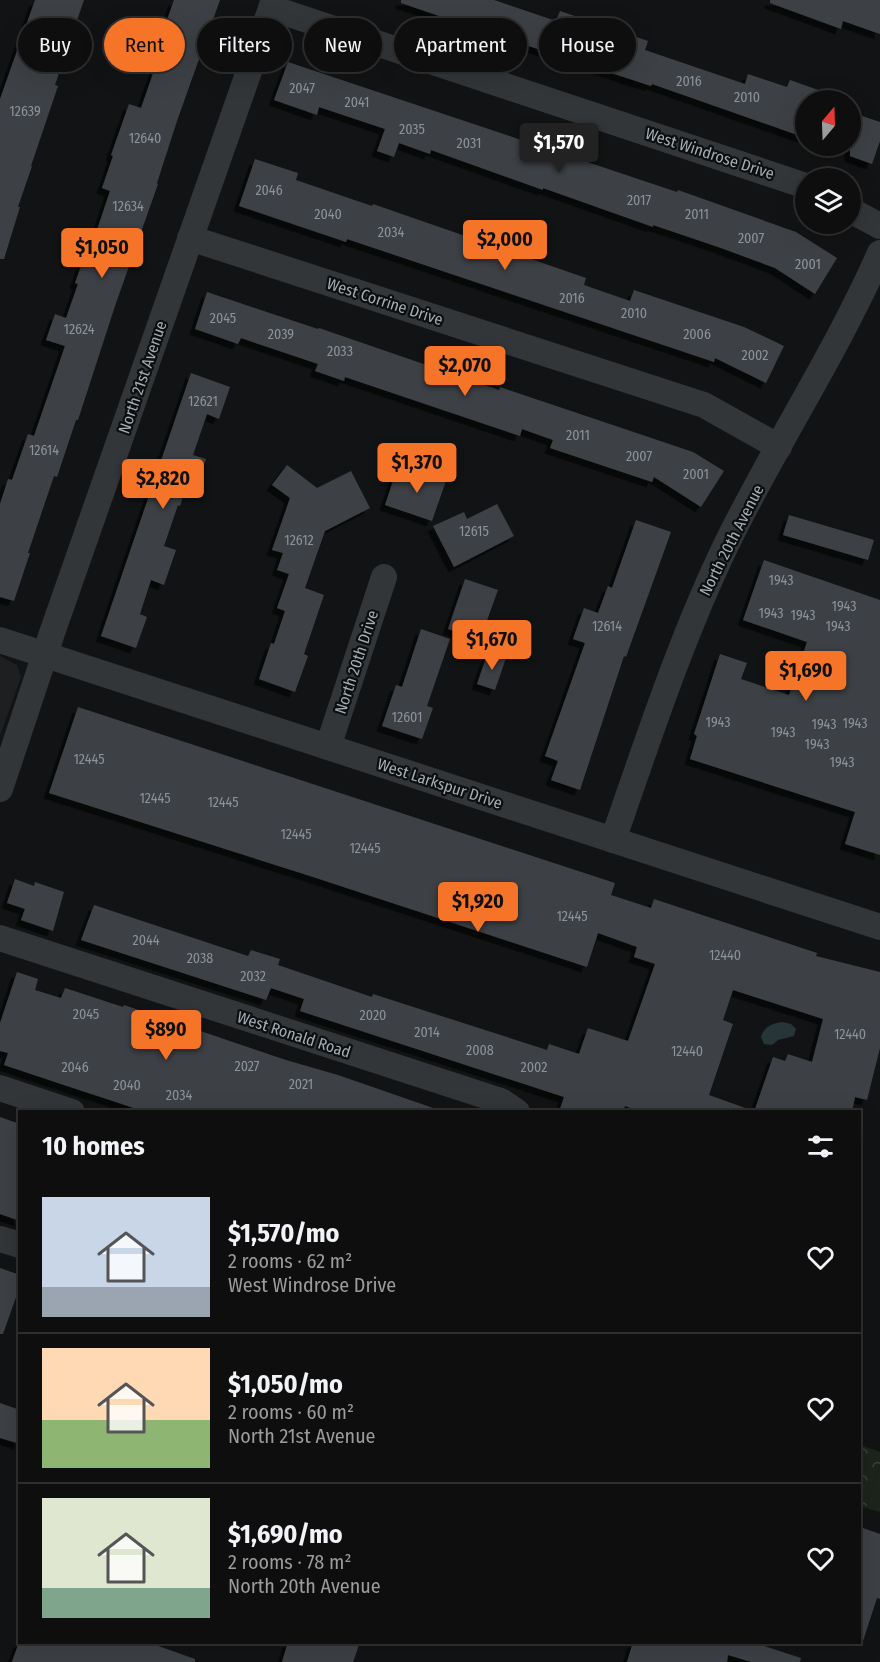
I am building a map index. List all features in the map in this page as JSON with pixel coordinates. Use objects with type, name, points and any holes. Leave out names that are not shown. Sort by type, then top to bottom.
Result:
[{"type":"street","name":"West Windrose Drive","points":[[273,4],[795,182]]},
{"type":"street","name":"North 21st Avenue","points":[[0,789],[45,654],[273,4]]},
{"type":"street","points":[[861,216],[880,226]]},
{"type":"street","name":"West Corrine Drive","points":[[190,238],[704,405],[779,447]]},
{"type":"street","name":"North 20th Avenue","points":[[613,840],[690,624],[728,542],[828,356],[880,253]]},
{"type":"street","name":"North 20th Drive","points":[[328,747],[384,577]]},
{"type":"street","name":"West Larkspur Drive","points":[[0,640],[880,927]]},
{"type":"street","name":"West Ronald Road","points":[[0,938],[501,1101],[514,1110]]},
{"type":"street","points":[[0,1088],[66,1110]]},
{"type":"street","points":[[0,1239],[18,1244]]},
{"type":"shaded area","points":[[0,656],[17,665],[21,677],[0,736]]},
{"type":"shaded area","points":[[782,1022],[791,1024],[796,1029],[794,1036],[778,1040],[772,1045],[764,1044],[761,1037],[766,1028]]},
{"type":"green space","points":[[861,1445],[880,1452],[880,1465],[866,1508],[861,1506]]},
{"type":"green space","points":[[880,1465],[880,1512],[866,1508]]},
{"type":"building","points":[[35,0],[84,0],[78,18],[29,18]]},
{"type":"building","points":[[174,0],[220,0],[214,18],[197,18],[197,65],[78,420],[76,420],[57,477],[54,476],[14,601],[0,597],[0,504],[8,479],[12,480],[28,434],[34,436],[65,346],[46,340],[55,314],[66,318],[78,284],[75,283],[93,232],[96,233],[110,191],[102,188],[129,104],[141,108],[154,72],[185,72],[185,18],[168,18]]},
{"type":"building","points":[[401,0],[494,0],[547,18],[539,18],[539,49],[527,45],[527,18],[445,18],[401,3]]},
{"type":"building","points":[[770,0],[880,0],[880,34],[843,21],[841,29],[770,3]]},
{"type":"building","points":[[560,11],[581,18],[557,18]]},
{"type":"building","points":[[636,37],[648,41],[645,50],[745,84],[748,74],[787,87],[790,80],[818,90],[795,90],[795,134],[652,84],[651,86],[608,72],[636,72]]},
{"type":"building","points":[[18,48],[18,72],[59,72],[55,85],[58,86],[18,207],[20,207],[4,259],[0,259],[0,99]]},
{"type":"building","points":[[292,63],[304,67],[304,72],[318,72],[677,192],[678,190],[795,232],[795,234],[799,234],[837,258],[815,294],[775,268],[431,150],[430,154],[399,143],[394,157],[377,151],[385,129],[319,107],[317,115],[274,100],[284,72],[292,72]]},
{"type":"building","points":[[861,116],[880,122],[880,141],[872,164],[850,156],[861,156]]},
{"type":"building","points":[[255,159],[298,173],[296,180],[372,206],[373,204],[586,278],[584,285],[630,301],[634,290],[744,327],[784,346],[766,383],[715,358],[714,362],[347,239],[346,242],[239,206]]},
{"type":"building","points":[[207,292],[693,452],[724,471],[701,507],[654,477],[652,482],[550,448],[553,440],[522,429],[520,436],[345,377],[344,381],[315,371],[318,364],[241,338],[238,344],[195,329]]},
{"type":"building","points":[[191,373],[230,387],[219,419],[207,414],[193,455],[206,459],[194,493],[185,490],[180,506],[178,505],[164,546],[176,550],[164,585],[151,580],[140,614],[147,617],[136,648],[101,636]]},
{"type":"building","points":[[287,465],[317,488],[351,471],[370,508],[325,531],[305,588],[324,595],[304,654],[308,656],[295,692],[259,679],[285,611],[277,608],[289,574],[277,570],[283,553],[272,550],[290,498],[272,485]]},
{"type":"building","points":[[414,467],[447,478],[432,521],[385,505],[395,475],[410,480]]},
{"type":"building","points":[[497,504],[514,536],[454,567],[433,526],[464,512],[467,519]]},
{"type":"building","points":[[789,515],[874,540],[868,560],[783,535]]},
{"type":"building","points":[[636,520],[671,532],[626,657],[624,656],[580,790],[551,780],[558,761],[545,756],[585,643],[573,639],[584,608],[598,613],[608,586],[612,588]]},
{"type":"building","points":[[764,560],[880,600],[880,855],[845,844],[855,812],[690,759],[697,736],[694,734],[720,654],[747,663],[741,679],[789,695],[807,642],[743,620]]},
{"type":"building","points":[[465,579],[498,590],[480,640],[448,629]]},
{"type":"building","points":[[421,629],[450,639],[427,706],[433,708],[422,739],[382,726],[396,685],[402,687]]},
{"type":"building","points":[[488,652],[506,658],[495,690],[477,684]]},
{"type":"building","points":[[78,707],[615,883],[611,895],[651,908],[654,899],[817,953],[816,956],[880,972],[880,1048],[867,1100],[855,1097],[852,1110],[755,1110],[773,1057],[785,1061],[788,1054],[812,1062],[823,1019],[733,990],[723,1020],[733,1024],[709,1095],[748,1110],[636,1110],[625,1106],[624,1110],[560,1110],[564,1097],[300,1011],[304,999],[271,988],[266,1000],[81,940],[94,905],[248,956],[251,950],[280,959],[278,965],[372,997],[373,994],[547,1050],[549,1044],[579,1054],[588,1028],[628,1041],[655,964],[634,957],[637,947],[598,933],[587,967],[49,793]]},
{"type":"building","points":[[15,879],[34,886],[35,882],[64,892],[53,931],[21,920],[25,909],[7,903]]},
{"type":"building","points":[[17,972],[38,979],[35,990],[61,998],[65,988],[123,1007],[124,1005],[436,1109],[140,1110],[4,1065],[8,1053],[0,1051],[0,1023]]},
{"type":"building","points":[[0,1117],[18,1123],[18,1220],[0,1214]]},
{"type":"building","points":[[0,1268],[18,1274],[18,1292],[3,1334],[0,1334]]},
{"type":"building","points":[[0,1403],[18,1409],[18,1443],[0,1438]]},
{"type":"building","points":[[861,1527],[880,1534],[880,1599],[877,1598],[863,1641],[861,1640]]},
{"type":"building","points":[[18,1644],[153,1644],[195,1659],[195,1662],[12,1662]]},
{"type":"building","points":[[287,1644],[359,1644],[353,1662],[282,1662]]},
{"type":"building","points":[[632,1644],[758,1644],[801,1658],[800,1662],[751,1662],[728,1655],[727,1662],[627,1662]]}]
